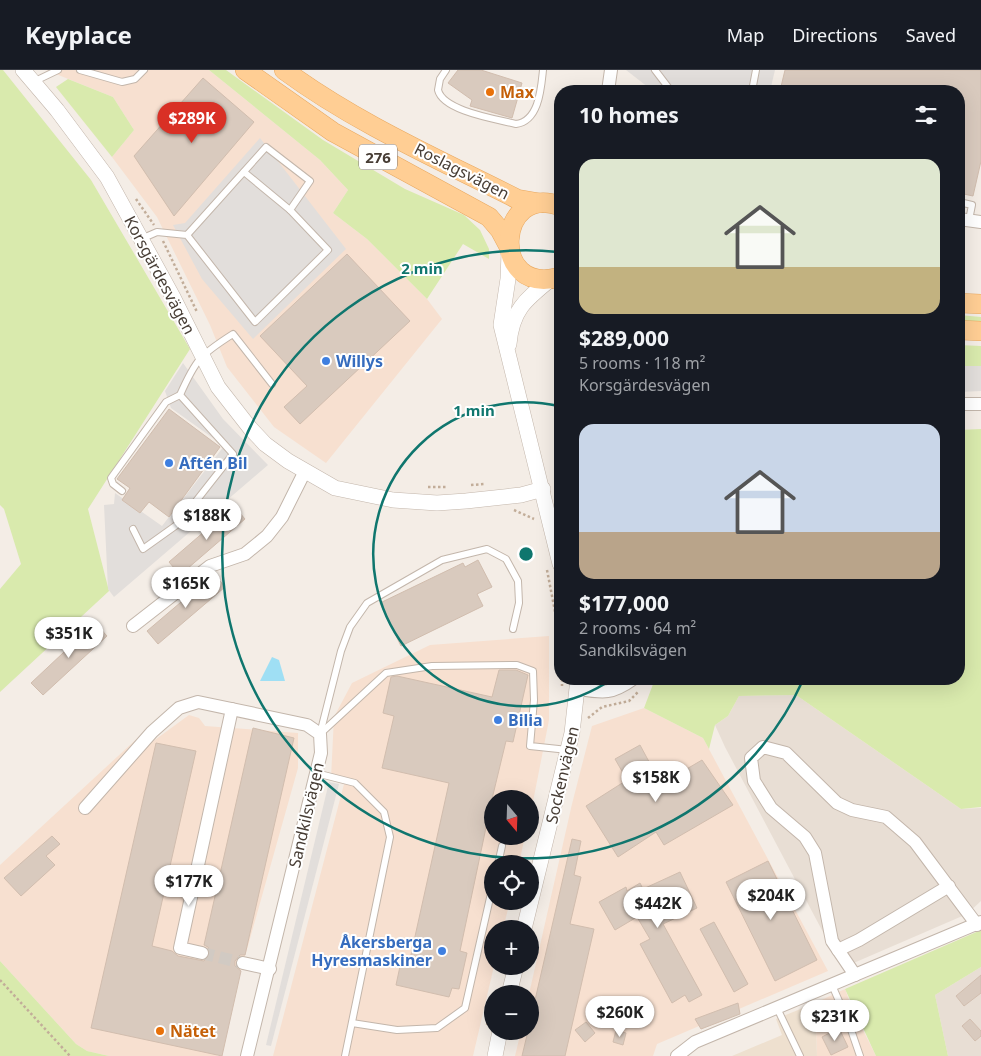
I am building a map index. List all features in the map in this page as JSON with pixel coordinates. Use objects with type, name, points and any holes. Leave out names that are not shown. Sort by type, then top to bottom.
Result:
[{"type":"main road","name":"Roslagsvägen","points":[[245,70],[333,132],[489,218],[500,230],[518,268],[533,278],[554,278]]},
{"type":"main road","name":"Roslagsvägen","points":[[284,70],[346,111],[387,134],[517,199],[554,204]]},
{"type":"main road","points":[[508,249],[510,228],[513,221],[525,209],[554,204]]},
{"type":"main road","points":[[965,303],[981,304]]},
{"type":"main road","points":[[965,330],[981,331]]},
{"type":"street","name":"Korsgärdesvägen","points":[[23,70],[108,177],[218,387],[265,444],[305,471],[335,488],[392,500],[437,503],[503,498],[543,489]]},
{"type":"street","points":[[609,85],[611,70]]},
{"type":"street","points":[[508,249],[508,279],[501,325],[543,489],[553,563]]},
{"type":"street","points":[[508,356],[510,329],[518,308],[554,279]]},
{"type":"street","points":[[965,404],[981,404]]},
{"type":"street","points":[[133,626],[210,566],[245,554],[266,536],[282,517],[305,471]]},
{"type":"street","name":"Sockenvägen","points":[[526,920],[569,750],[578,685]]},
{"type":"street","points":[[580,685],[597,692],[617,690],[624,685]]},
{"type":"street","points":[[85,808],[152,732],[179,708],[198,702],[307,725],[320,734]]},
{"type":"street","points":[[202,953],[180,948],[232,709]]},
{"type":"street","name":"Sandkilsvägen","points":[[247,1056],[270,969],[321,753],[320,734]]},
{"type":"street","points":[[677,1056],[695,1042],[979,924],[915,842],[886,817],[852,810],[837,803],[786,754],[763,747],[751,758],[754,781],[771,808],[805,837],[815,853],[832,941],[855,975]]},
{"type":"street","points":[[838,950],[859,940],[949,886]]},
{"type":"street","points":[[243,963],[270,969]]},
{"type":"street","points":[[495,1056],[498,1040]]},
{"type":"lane","points":[[34,82],[58,70]]},
{"type":"lane","points":[[80,70],[122,82],[135,79],[144,70]]},
{"type":"lane","points":[[446,70],[440,79],[438,90],[444,101],[455,107],[516,124],[523,123],[532,116],[542,86],[544,70]]},
{"type":"lane","points":[[655,70],[666,85]]},
{"type":"lane","points":[[753,85],[756,70]]},
{"type":"lane","points":[[187,235],[266,146],[310,181],[290,210]]},
{"type":"lane","points":[[141,239],[157,232],[187,235],[255,322],[328,250],[290,210],[244,172]]},
{"type":"lane","points":[[965,203],[972,205],[970,220]]},
{"type":"lane","points":[[122,491],[113,484],[111,478],[166,402],[180,395],[194,364],[202,355],[233,334],[272,384]]},
{"type":"lane","points":[[133,529],[143,548],[178,524],[233,454],[180,395]]},
{"type":"lane","points":[[320,734],[341,651],[350,626],[367,603],[442,560],[487,550],[506,559],[518,581],[519,603],[513,628]]},
{"type":"lane","points":[[320,734],[386,673],[432,666],[517,665],[533,671],[534,700],[530,746],[569,750]]},
{"type":"lane","points":[[316,773],[355,783],[384,812],[390,837],[345,1056]]},
{"type":"lane","points":[[500,855],[502,846]]},
{"type":"lane","points":[[352,1023],[397,1030],[437,1028],[465,1008],[487,910]]},
{"type":"lane","points":[[832,985],[849,1024],[860,1056]]},
{"type":"lane","points":[[777,1008],[800,1056]]},
{"type":"path","points":[[133,195],[157,232],[198,316]]},
{"type":"path","points":[[469,486],[501,485],[507,509],[532,516],[535,521]]},
{"type":"path","points":[[420,487],[450,487]]},
{"type":"path","points":[[553,563],[554,576]]},
{"type":"path","points":[[0,980],[70,1056]]},
{"type":"shaded area","points":[[46,70],[209,70],[320,160],[348,190],[333,213],[367,239],[427,299],[442,319],[326,463],[274,427],[227,367],[210,325],[157,217],[112,157],[134,130],[113,97]]},
{"type":"shaded area","points":[[626,70],[775,70],[771,85],[645,85]]},
{"type":"shaded area","points":[[260,138],[346,249],[253,339],[202,279],[173,225],[185,223]]},
{"type":"shaded area","points":[[183,363],[223,419],[268,465],[114,597],[108,589],[104,505],[114,504],[115,493],[162,526],[224,446],[171,408],[165,391]]},
{"type":"shaded area","points":[[965,366],[981,366],[981,391],[965,392]]},
{"type":"shaded area","points":[[549,636],[549,720],[535,790],[484,790],[484,845],[523,845],[521,855],[484,855],[484,910],[508,910],[505,920],[484,920],[484,975],[492,975],[490,985],[484,985],[484,1009],[473,1056],[273,1056],[344,784],[331,778],[334,717],[352,683],[430,645]]},
{"type":"shaded area","points":[[796,695],[961,809],[981,808],[981,901],[967,914],[842,968],[715,725],[728,716],[739,696]]},
{"type":"shaded area","points":[[644,708],[703,738],[828,971],[657,1044],[653,1056],[515,1056],[519,1040],[539,1040],[539,985],[531,985],[533,975],[539,975],[539,950],[592,726]]},
{"type":"shaded area","points":[[189,715],[199,718],[205,726],[298,733],[298,768],[217,1056],[109,1056],[87,1051],[76,1044],[0,961],[0,865],[143,733],[152,742]]},
{"type":"shaded area","points":[[329,782],[339,784],[271,1046],[266,1045]]},
{"type":"shaded area","points":[[981,967],[981,1056],[948,1056],[935,995]]},
{"type":"shaded area","points":[[845,989],[852,1008],[876,1056],[817,1056],[815,1003]]},
{"type":"shaded area","points":[[815,1003],[817,1056],[732,1056],[782,1035],[776,1019]]},
{"type":"green space","points":[[0,70],[3,70],[91,180],[190,349],[88,509],[109,591],[0,692],[0,589],[21,564],[4,509],[0,505]]},
{"type":"green space","points":[[209,70],[226,70],[323,140],[405,189],[464,215],[480,230],[489,249],[489,259],[463,244],[427,299],[367,239],[333,213],[348,190],[320,160]]},
{"type":"green space","points":[[68,79],[113,97],[134,130],[112,157],[56,87]]},
{"type":"green space","points":[[965,316],[981,317],[981,325],[965,324]]},
{"type":"green space","points":[[965,345],[981,346],[981,366],[965,366]]},
{"type":"green space","points":[[981,429],[981,807],[961,809],[796,695],[739,696],[728,716],[715,725],[709,749],[703,738],[644,708],[653,685],[965,685],[965,430]]},
{"type":"green space","points":[[981,930],[981,967],[935,995],[948,1056],[876,1056],[845,989]]},
{"type":"green space","points":[[0,961],[76,1044],[87,1051],[109,1056],[0,1056]]},
{"type":"water","points":[[272,657],[279,660],[285,681],[260,681]]},
{"type":"building","name":"Max","points":[[458,70],[481,70],[522,83],[512,118],[470,106],[472,100],[448,83]]},
{"type":"building","points":[[785,70],[981,70],[981,161],[973,196],[965,194],[965,85],[781,85]]},
{"type":"building","points":[[203,78],[254,122],[174,216],[134,156]]},
{"type":"building","name":"Willys","points":[[347,254],[410,321],[300,424],[284,407],[307,386],[260,336]]},
{"type":"building","name":"Aftén Bil","points":[[169,409],[220,447],[169,517],[149,502],[140,513],[122,500],[130,488],[117,479]]},
{"type":"building","points":[[234,506],[245,519],[180,575],[169,562]]},
{"type":"building","points":[[478,560],[492,587],[477,594],[483,606],[401,646],[380,603],[463,563],[465,567]]},
{"type":"building","points":[[214,574],[225,587],[158,644],[147,631]]},
{"type":"building","points":[[95,623],[107,636],[43,695],[31,683]]},
{"type":"building","points":[[499,670],[516,670],[528,675],[513,742],[506,741],[494,790],[484,790],[484,837],[460,951],[467,953],[459,989],[452,988],[449,997],[396,985],[402,957],[410,959],[449,783],[382,768],[394,716],[383,713],[391,677],[397,676],[492,697]]},
{"type":"building","points":[[253,728],[294,738],[245,955],[240,955],[235,961],[235,966],[241,971],[222,1056],[91,1028],[156,743],[196,751],[152,946],[172,951],[178,956],[204,961],[210,954],[208,947],[204,945]]},
{"type":"building","points":[[640,745],[661,784],[702,760],[733,805],[664,845],[656,832],[618,857],[586,806],[627,780],[615,759]]},
{"type":"building","points":[[52,836],[60,844],[46,856],[55,865],[21,896],[4,878]]},
{"type":"building","points":[[572,839],[581,841],[574,875],[581,877],[570,924],[594,929],[565,1056],[522,1056],[526,1040],[539,1040],[538,985]]},
{"type":"building","points":[[768,861],[817,960],[775,981],[726,882]]},
{"type":"building","points":[[680,872],[697,908],[663,924],[702,995],[689,1002],[685,995],[672,1003],[640,944],[650,939],[637,917],[615,930],[599,902],[626,887],[627,891],[640,883],[643,889]]},
{"type":"building","points":[[714,922],[748,984],[734,992],[700,929]]},
{"type":"building","points":[[981,975],[981,993],[964,1006],[956,996]]},
{"type":"building","points":[[738,1003],[740,1014],[701,1029],[695,1019]]},
{"type":"building","points":[[970,1019],[981,1031],[981,1036],[975,1041],[962,1026]]},
{"type":"building","points":[[586,1022],[595,1033],[585,1042],[575,1030]]},
{"type":"building","points":[[839,1028],[848,1047],[831,1055],[822,1037]]},
{"type":"building","points":[[616,1030],[626,1033],[623,1045],[613,1042]]},
{"type":"tunnel","points":[[202,953],[243,963]]},
{"type":"place","name":"Max","points":[[490,92]]},
{"type":"place","name":"Willys","points":[[326,361]]},
{"type":"place","name":"Aftén Bil","points":[[169,463]]},
{"type":"place","name":"Bilia","points":[[498,720]]},
{"type":"place","name":"Åkersberga Hyresmaskiner","points":[[442,951]]},
{"type":"place","name":"Nätet","points":[[160,1031]]}]
